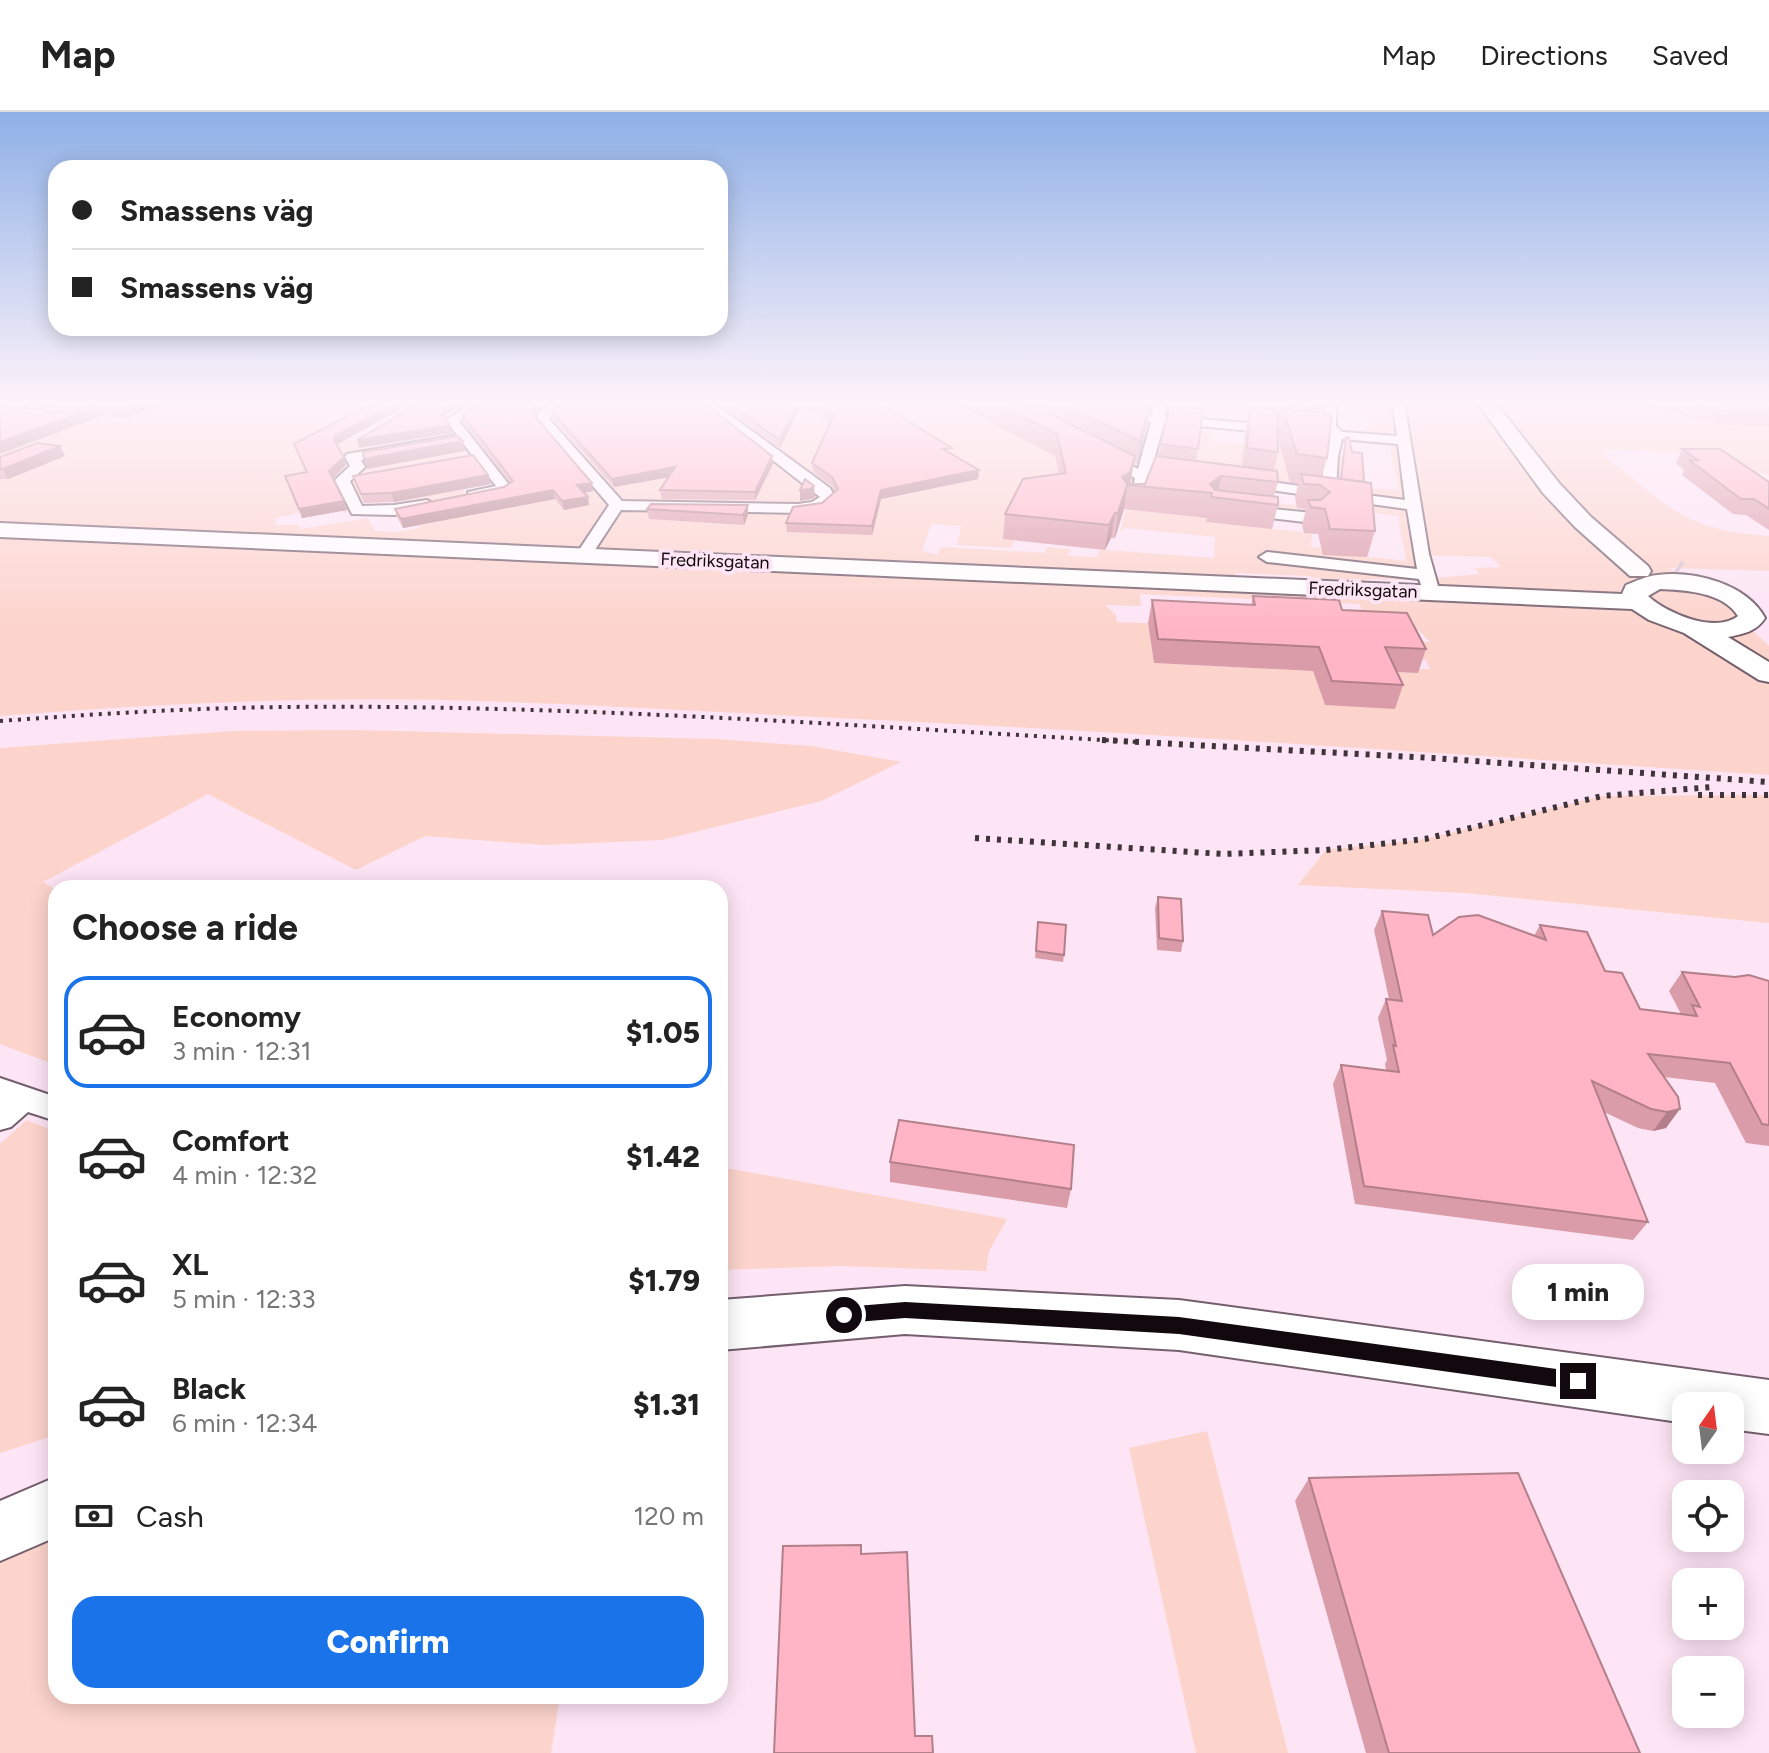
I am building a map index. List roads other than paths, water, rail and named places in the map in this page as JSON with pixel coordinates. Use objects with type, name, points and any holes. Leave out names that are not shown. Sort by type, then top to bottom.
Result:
[{"type":"street","points":[[342,480],[356,478]]},
{"type":"street","points":[[342,480],[357,511],[394,510],[505,489],[494,478]]},
{"type":"street","points":[[596,478],[617,505]]},
{"type":"street","points":[[617,505],[793,509],[825,502],[828,497],[825,491],[807,478]]},
{"type":"street","points":[[1129,502],[1135,503],[1145,478]]},
{"type":"street","points":[[1311,540],[1326,478]]},
{"type":"street","points":[[1410,478],[1428,584]]},
{"type":"street","points":[[1544,478],[1639,585],[1656,615],[1686,625],[1732,649],[1769,674]]},
{"type":"street","points":[[1561,478],[1622,532],[1675,573],[1755,608]]},
{"type":"street","points":[[1227,480],[1414,506]]},
{"type":"street","points":[[583,556],[617,505]]},
{"type":"street","points":[[1230,509],[1428,584]]},
{"type":"street","name":"Fredriksgatan","points":[[0,530],[583,556],[1428,584],[1639,585],[1665,582],[1702,587]]},
{"type":"street","points":[[1267,557],[1311,540]]},
{"type":"street","points":[[1686,625],[1726,629],[1755,608]]},
{"type":"street","points":[[1755,608],[1754,632],[1769,646]]},
{"type":"street","points":[[0,1118],[12,1094],[48,1106]]},
{"type":"street","points":[[728,1324],[905,1310],[1179,1325],[1769,1407]]},
{"type":"street","points":[[0,1531],[48,1510]]},
{"type":"railway","points":[[0,721],[248,708],[391,707],[711,717],[1129,741]]},
{"type":"railway","points":[[1102,740],[1129,741]]},
{"type":"railway","points":[[1129,741],[1432,758],[1769,782]]},
{"type":"railway","points":[[1129,741],[1138,742]]},
{"type":"railway","points":[[975,838],[1223,854],[1326,850],[1425,839],[1602,796],[1712,787]]},
{"type":"railway","points":[[1698,795],[1768,795]]}]
